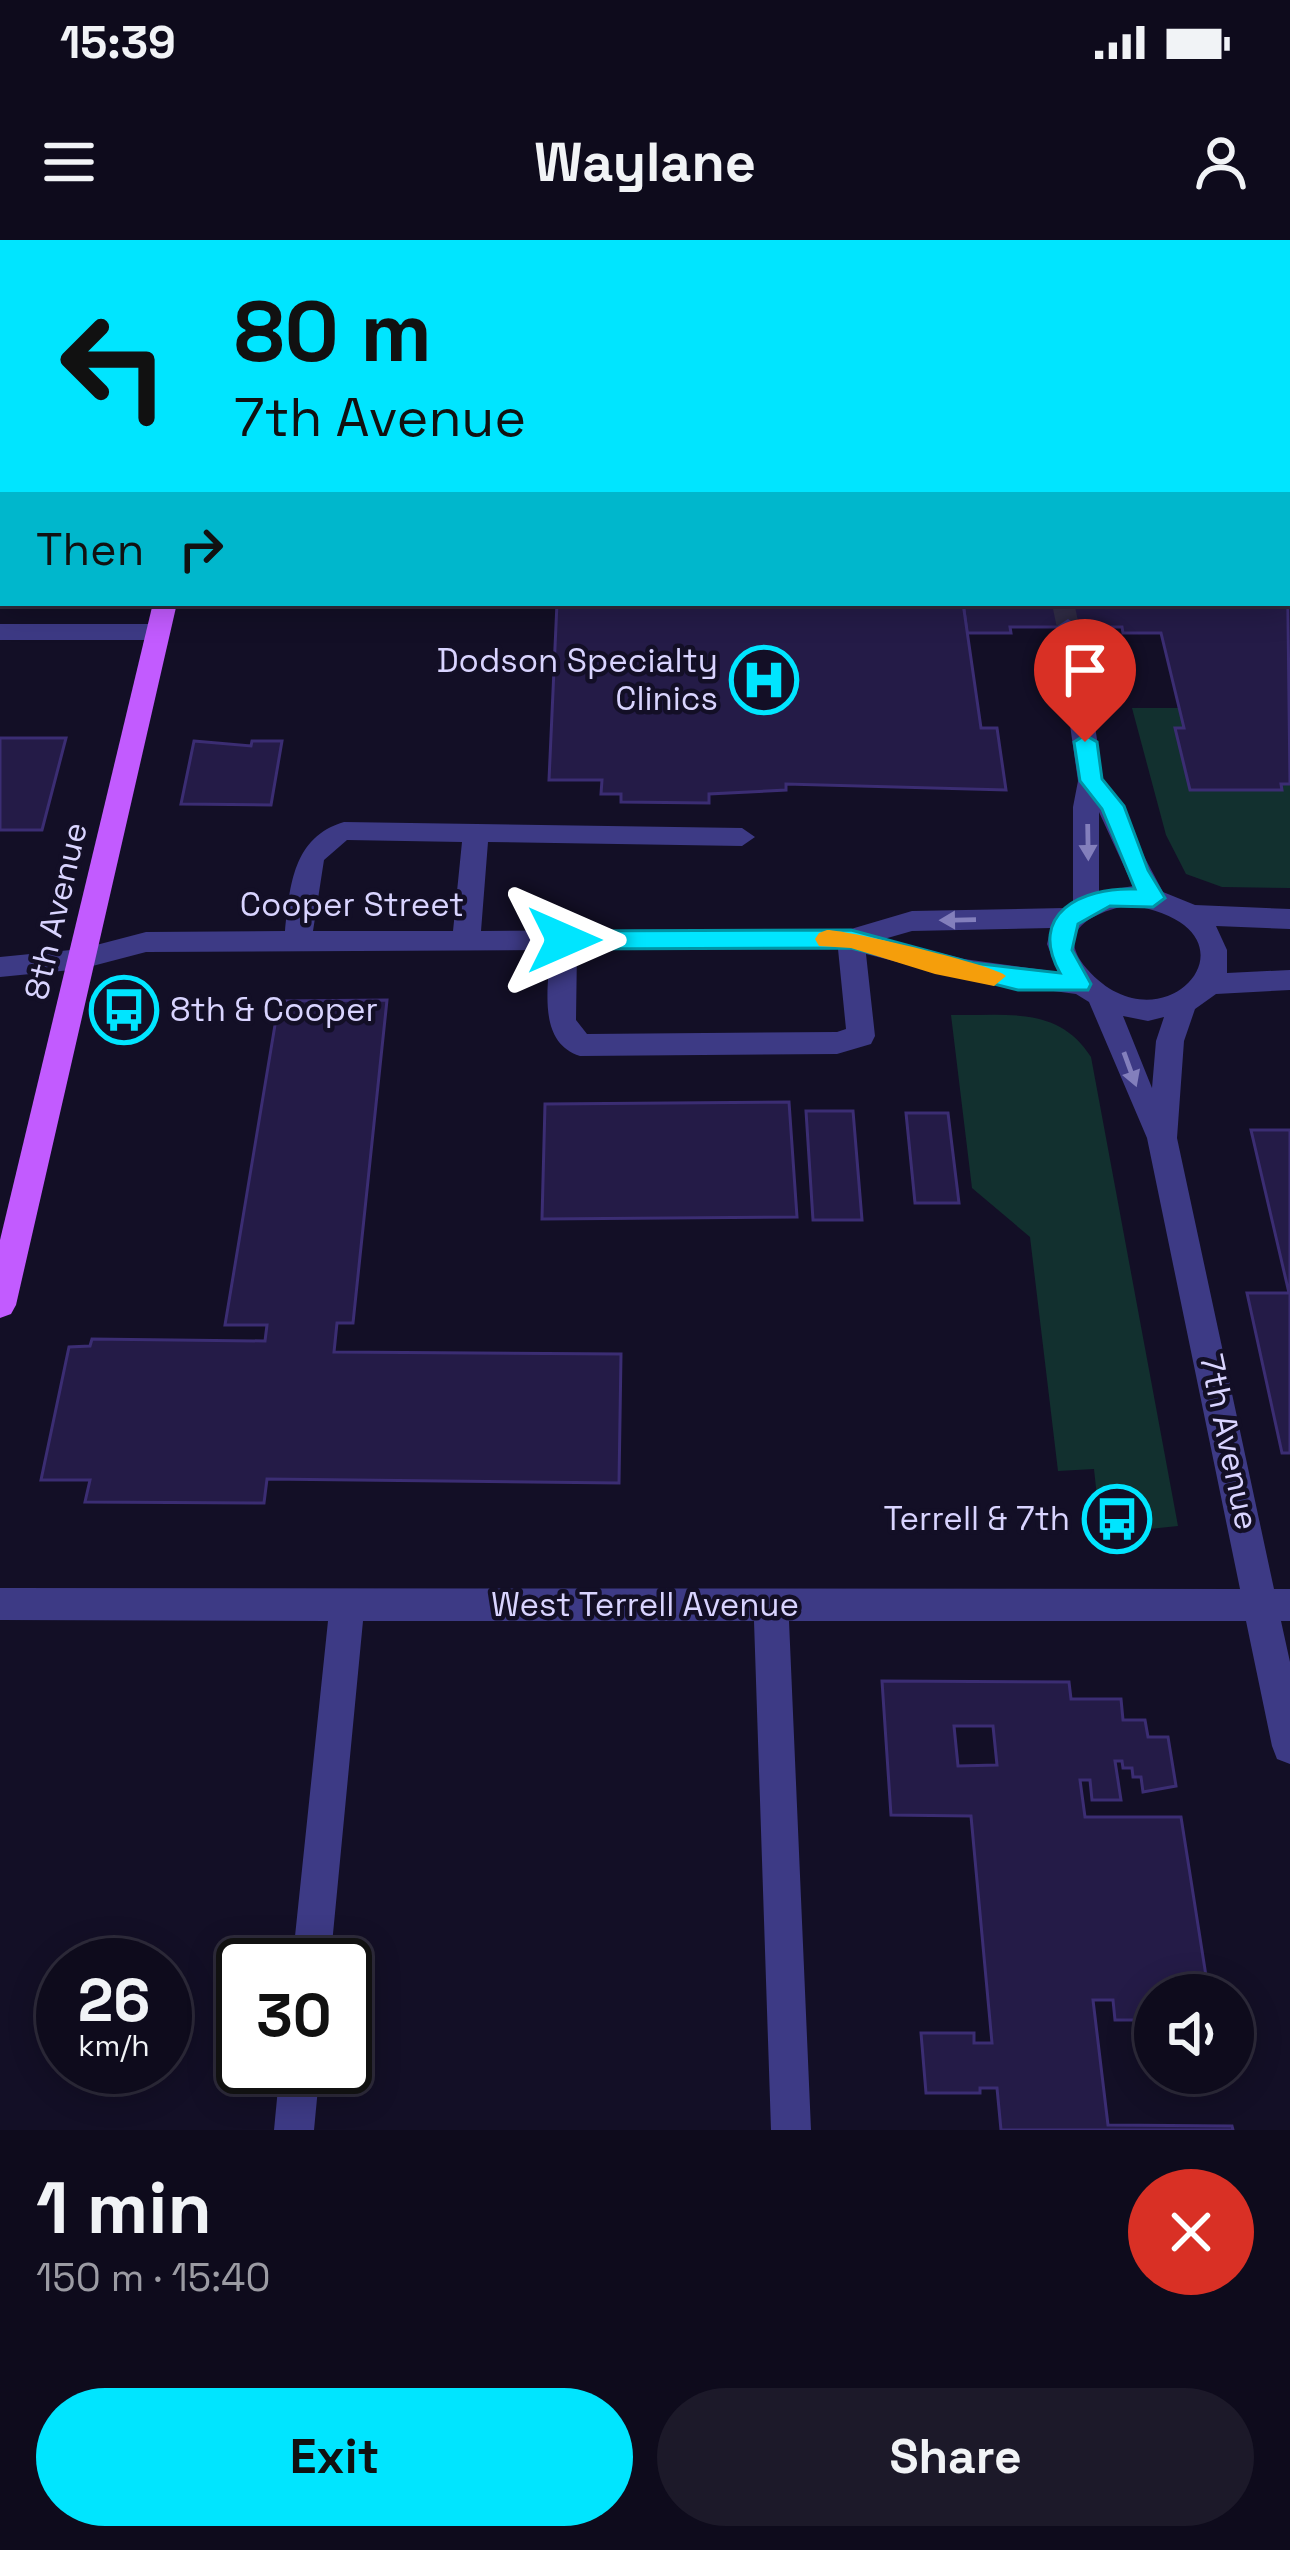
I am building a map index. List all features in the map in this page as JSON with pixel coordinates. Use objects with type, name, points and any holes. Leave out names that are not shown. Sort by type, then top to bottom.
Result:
[{"type":"main road","name":"8th Avenue","points":[[0,1305],[7,1248],[82,959],[164,606]]},
{"type":"street","name":"7th Avenue","points":[[1068,627],[1091,781],[1077,911],[1060,933],[1060,950],[1090,991],[1162,1138],[1277,1605],[1290,1746]]},
{"type":"street","points":[[0,632],[158,632]]},
{"type":"street","name":"7th Avenue","points":[[1091,781],[1113,806],[1136,871],[1153,898]]},
{"type":"street","points":[[298,941],[314,847],[326,835],[344,831],[742,837]]},
{"type":"street","points":[[466,940],[476,834]]},
{"type":"street","points":[[1077,911],[1106,897],[1153,898],[1190,915],[1290,919]]},
{"type":"street","name":"Cooper Street","points":[[0,967],[82,959],[146,942],[851,939],[912,921],[1077,911]]},
{"type":"street","points":[[1090,991],[1143,1009],[1183,1004],[1208,984],[1216,957],[1212,942],[1190,915]]},
{"type":"street","points":[[564,940],[562,1023],[580,1045],[837,1043],[861,1036],[851,939]]},
{"type":"street","name":"Cooper Street","points":[[851,939],[954,969],[1090,991]]},
{"type":"street","points":[[1208,984],[1290,980]]},
{"type":"street","name":"7th Avenue","points":[[1162,1138],[1170,1040],[1183,1004]]},
{"type":"street","name":"West Terrell Avenue","points":[[0,1604],[1277,1605]]},
{"type":"street","points":[[771,1604],[791,2130]]},
{"type":"street","points":[[314,1938],[347,1605]]},
{"type":"street","points":[[294,2130],[298,2094]]},
{"type":"green space","points":[[1132,708],[1179,708],[1184,728],[1281,789],[1281,784],[1290,784],[1290,888],[1222,887],[1186,874],[1166,835]]},
{"type":"green space","points":[[951,1015],[1010,1015],[1046,1021],[1078,1040],[1091,1057],[1178,1526],[1101,1534],[1094,1469],[1058,1471],[1030,1237],[972,1188]]},
{"type":"building","name":"Dodson Specialty Clinics","points":[[557,606],[963,606],[981,728],[997,728],[1006,790],[786,784],[786,790],[709,794],[709,803],[621,802],[621,794],[601,794],[602,780],[549,780]]},
{"type":"building","points":[[963,606],[1288,606],[1290,784],[1281,784],[1282,790],[1190,790],[1175,728],[1184,728],[1161,633],[1123,633],[1122,627],[1010,627],[1011,633],[967,633]]},
{"type":"building","points":[[0,738],[66,738],[42,830],[0,830]]},
{"type":"building","points":[[194,741],[251,746],[252,741],[282,741],[271,805],[181,804]]},
{"type":"building","points":[[387,1000],[353,1323],[337,1323],[334,1352],[621,1354],[619,1483],[267,1479],[264,1503],[85,1502],[90,1480],[41,1480],[69,1347],[90,1346],[92,1339],[265,1341],[267,1325],[225,1325],[279,1001]]},
{"type":"building","points":[[789,1102],[797,1217],[542,1219],[545,1104]]},
{"type":"building","points":[[806,1111],[853,1111],[862,1220],[813,1220]]},
{"type":"building","points":[[906,1113],[948,1113],[959,1203],[915,1203]]},
{"type":"building","points":[[1251,1130],[1290,1130],[1290,1453],[1282,1453],[1247,1293],[1289,1293]]},
{"type":"building","points":[[882,1681],[1069,1682],[1071,1699],[1121,1699],[1123,1720],[1145,1720],[1148,1737],[1168,1737],[1176,1786],[1143,1792],[1141,1777],[1133,1777],[1132,1768],[1123,1768],[1122,1761],[1115,1761],[1121,1800],[1092,1800],[1090,1780],[1080,1780],[1085,1817],[1181,1817],[1206,1974],[1134,1974],[1134,2020],[1115,2020],[1113,2000],[1093,2000],[1108,2125],[1232,2126],[1233,2130],[1001,2130],[997,2088],[980,2088],[980,2093],[926,2093],[921,2033],[974,2033],[974,2043],[992,2043],[971,1816],[891,1815]],"holes":[[[954,1726],[993,1726],[997,1765],[958,1766]]]},
{"type":"tunnel","points":[[1064,606],[1068,627]]},
{"type":"slow traffic","points":[[827,939],[851,939],[935,965],[994,976]]},
{"type":"place","name":"Dodson Specialty Clinics","points":[[764,680]]},
{"type":"place","name":"8th & Cooper","points":[[124,1010]]},
{"type":"place","name":"Terrell & 7th","points":[[1117,1519]]},
{"type":"route","points":[[564,940],[851,939],[973,973],[1079,984],[1060,950],[1060,933],[1069,918],[1086,904],[1106,897],[1153,898],[1136,871],[1113,806],[1091,781],[1085,742]]}]
